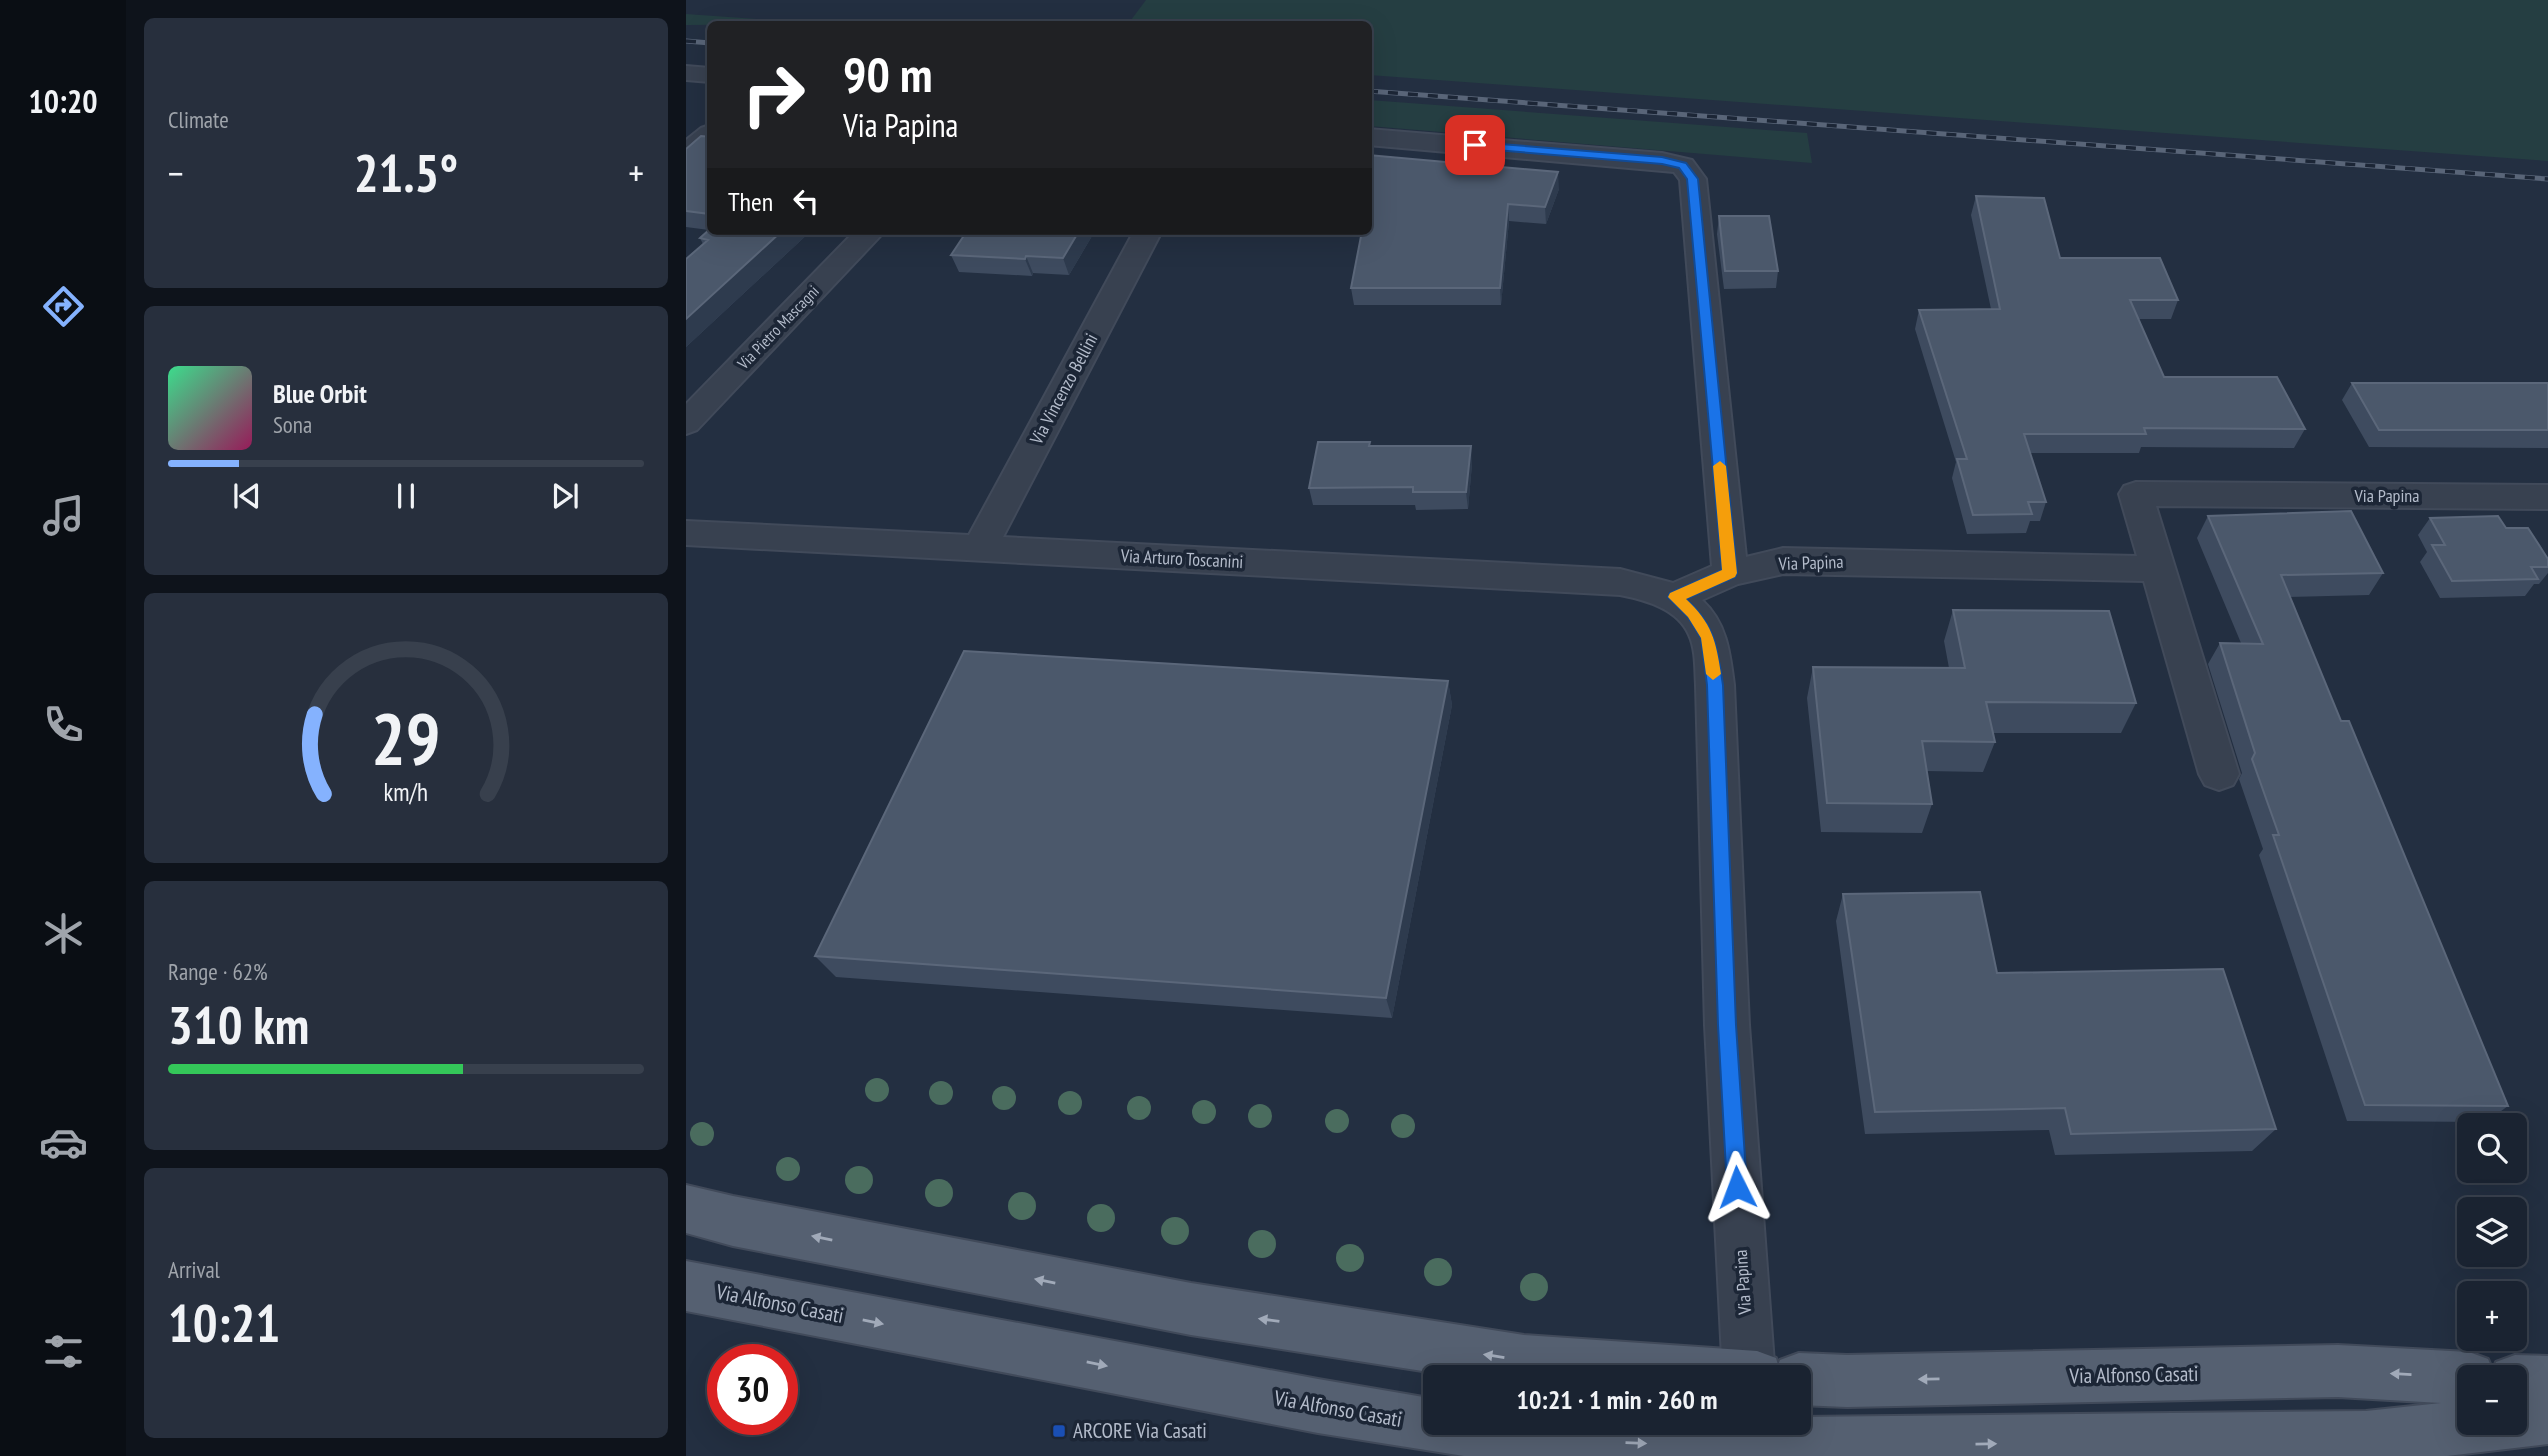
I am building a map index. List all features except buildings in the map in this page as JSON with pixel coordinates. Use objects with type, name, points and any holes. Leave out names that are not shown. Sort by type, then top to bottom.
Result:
[{"type":"main road","points":[[686,1209],[733,1221],[1191,1309],[1524,1361],[1580,1365]]},
{"type":"main road","name":"Via Alfonso Casati","points":[[686,1286],[1423,1424]]},
{"type":"main road","name":"Via Alfonso Casati","points":[[1811,1380],[2338,1371],[2457,1377]]},
{"type":"main road","points":[[2527,1381],[2548,1382]]},
{"type":"main road","points":[[2527,1420],[2548,1418]]},
{"type":"main road","name":"Via Alfonso Casati","points":[[1771,1435],[1866,1445],[2366,1438],[2457,1428]]},
{"type":"main road","name":"Via Alfonso Casati","points":[[1514,1435],[1642,1443],[1730,1435]]},
{"type":"street","points":[[686,73],[707,75]]},
{"type":"street","points":[[686,153],[707,136]]},
{"type":"street","points":[[1372,137],[1662,160],[1683,166],[1693,179],[1730,573]]},
{"type":"street","name":"Via Pietro Mascagni","points":[[686,423],[867,235]]},
{"type":"street","name":"Via Vincenzo Bellini","points":[[980,548],[1146,235]]},
{"type":"street","name":"Via Papina","points":[[2219,774],[2136,494],[2548,497]]},
{"type":"street","name":"Via Arturo Toscanini","points":[[686,533],[1619,582],[1651,587],[1675,597]]},
{"type":"street","name":"Via Papina","points":[[1748,1365],[1727,1025],[1715,685],[1708,637],[1693,614],[1675,597],[1730,573],[1783,561],[1935,562],[2158,569]]},
{"type":"green space","points":[[1146,0],[2548,0],[2548,161],[1372,75],[1372,21],[1130,21]]},
{"type":"green space","points":[[686,14],[787,21],[707,21],[707,25],[686,25]]},
{"type":"green space","points":[[1372,100],[1807,133],[1812,163],[1372,126]]},
{"type":"railway","points":[[686,41],[707,43]]},
{"type":"railway","points":[[1372,91],[2548,179]]},
{"type":"slow traffic","points":[[1713,674],[1708,637],[1693,614],[1675,597],[1730,573],[1720,466]]},
{"type":"place","name":"ARCORE Via Casati","points":[[1059,1431]]},
{"type":"route","points":[[1475,145],[1662,160],[1683,166],[1693,179],[1730,573],[1675,597],[1693,614],[1708,637],[1715,685],[1727,1025],[1737,1187]]}]
